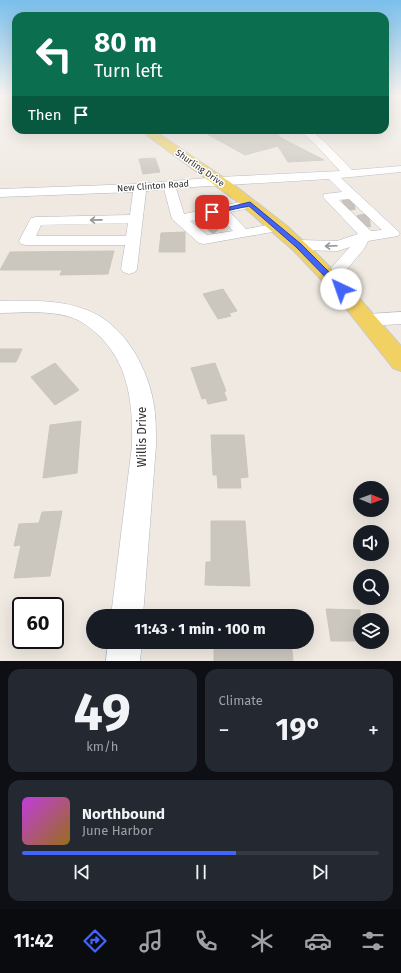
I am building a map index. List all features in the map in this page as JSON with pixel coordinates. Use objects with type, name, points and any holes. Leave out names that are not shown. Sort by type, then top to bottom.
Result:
[{"type":"main road","name":"Shurling Drive","points":[[152,134],[250,204],[299,245],[331,278],[368,320],[401,362]]},
{"type":"street","points":[[309,134],[319,142],[348,174]]},
{"type":"street","name":"New Clinton Road","points":[[0,193],[140,188],[219,181],[348,174],[401,169]]},
{"type":"street","points":[[331,175],[357,211],[365,238]]},
{"type":"street","points":[[170,186],[179,219],[204,240],[214,225],[221,210]]},
{"type":"street","points":[[129,269],[140,188]]},
{"type":"street","points":[[221,210],[250,204]]},
{"type":"street","points":[[221,210],[243,234]]},
{"type":"street","points":[[299,245],[338,246],[365,238],[393,233],[357,211]]},
{"type":"street","points":[[133,240],[26,241],[36,221],[135,219]]},
{"type":"street","points":[[179,219],[214,225],[243,234],[278,227]]},
{"type":"street","points":[[331,278],[365,238]]},
{"type":"street","name":"Willis Drive","points":[[0,307],[59,309],[78,314],[104,329],[124,352],[133,368],[142,397],[144,431],[143,462],[128,609]]},
{"type":"street","points":[[368,320],[401,318]]},
{"type":"street","points":[[123,661],[124,649]]},
{"type":"building","points":[[207,134],[279,134],[279,137],[324,160],[288,162],[278,146],[245,155]]},
{"type":"building","points":[[155,158],[160,172],[143,174],[139,159]]},
{"type":"building","points":[[185,232],[185,252],[159,252],[161,233]]},
{"type":"building","points":[[114,251],[108,274],[60,275],[62,270],[0,270],[10,252]]},
{"type":"building","points":[[223,289],[237,311],[229,313],[231,316],[218,319],[203,294]]},
{"type":"building","points":[[0,349],[22,349],[16,362],[0,362]]},
{"type":"building","points":[[55,363],[79,390],[55,405],[31,377]]},
{"type":"building","points":[[215,363],[226,391],[224,392],[227,400],[208,404],[206,398],[202,399],[191,368]]},
{"type":"building","points":[[81,421],[77,473],[43,478],[50,425]]},
{"type":"building","points":[[211,435],[244,435],[248,477],[240,478],[241,488],[218,488],[217,475],[213,475]]},
{"type":"building","points":[[62,511],[50,576],[14,578],[21,545],[14,546],[19,524],[39,523],[42,512]]},
{"type":"building","points":[[211,521],[245,521],[250,586],[205,585],[206,562],[211,562]]},
{"type":"building","points":[[326,609],[360,610],[360,613],[353,613],[353,641],[331,641]]},
{"type":"building","points":[[214,649],[292,649],[293,661],[214,661]]},
{"type":"tunnel","points":[[342,204],[355,203]]},
{"type":"tunnel","points":[[358,222],[370,220]]},
{"type":"tunnel","points":[[210,222],[218,230]]},
{"type":"route","points":[[212,212],[250,204],[299,245],[324,269],[341,289]]}]
